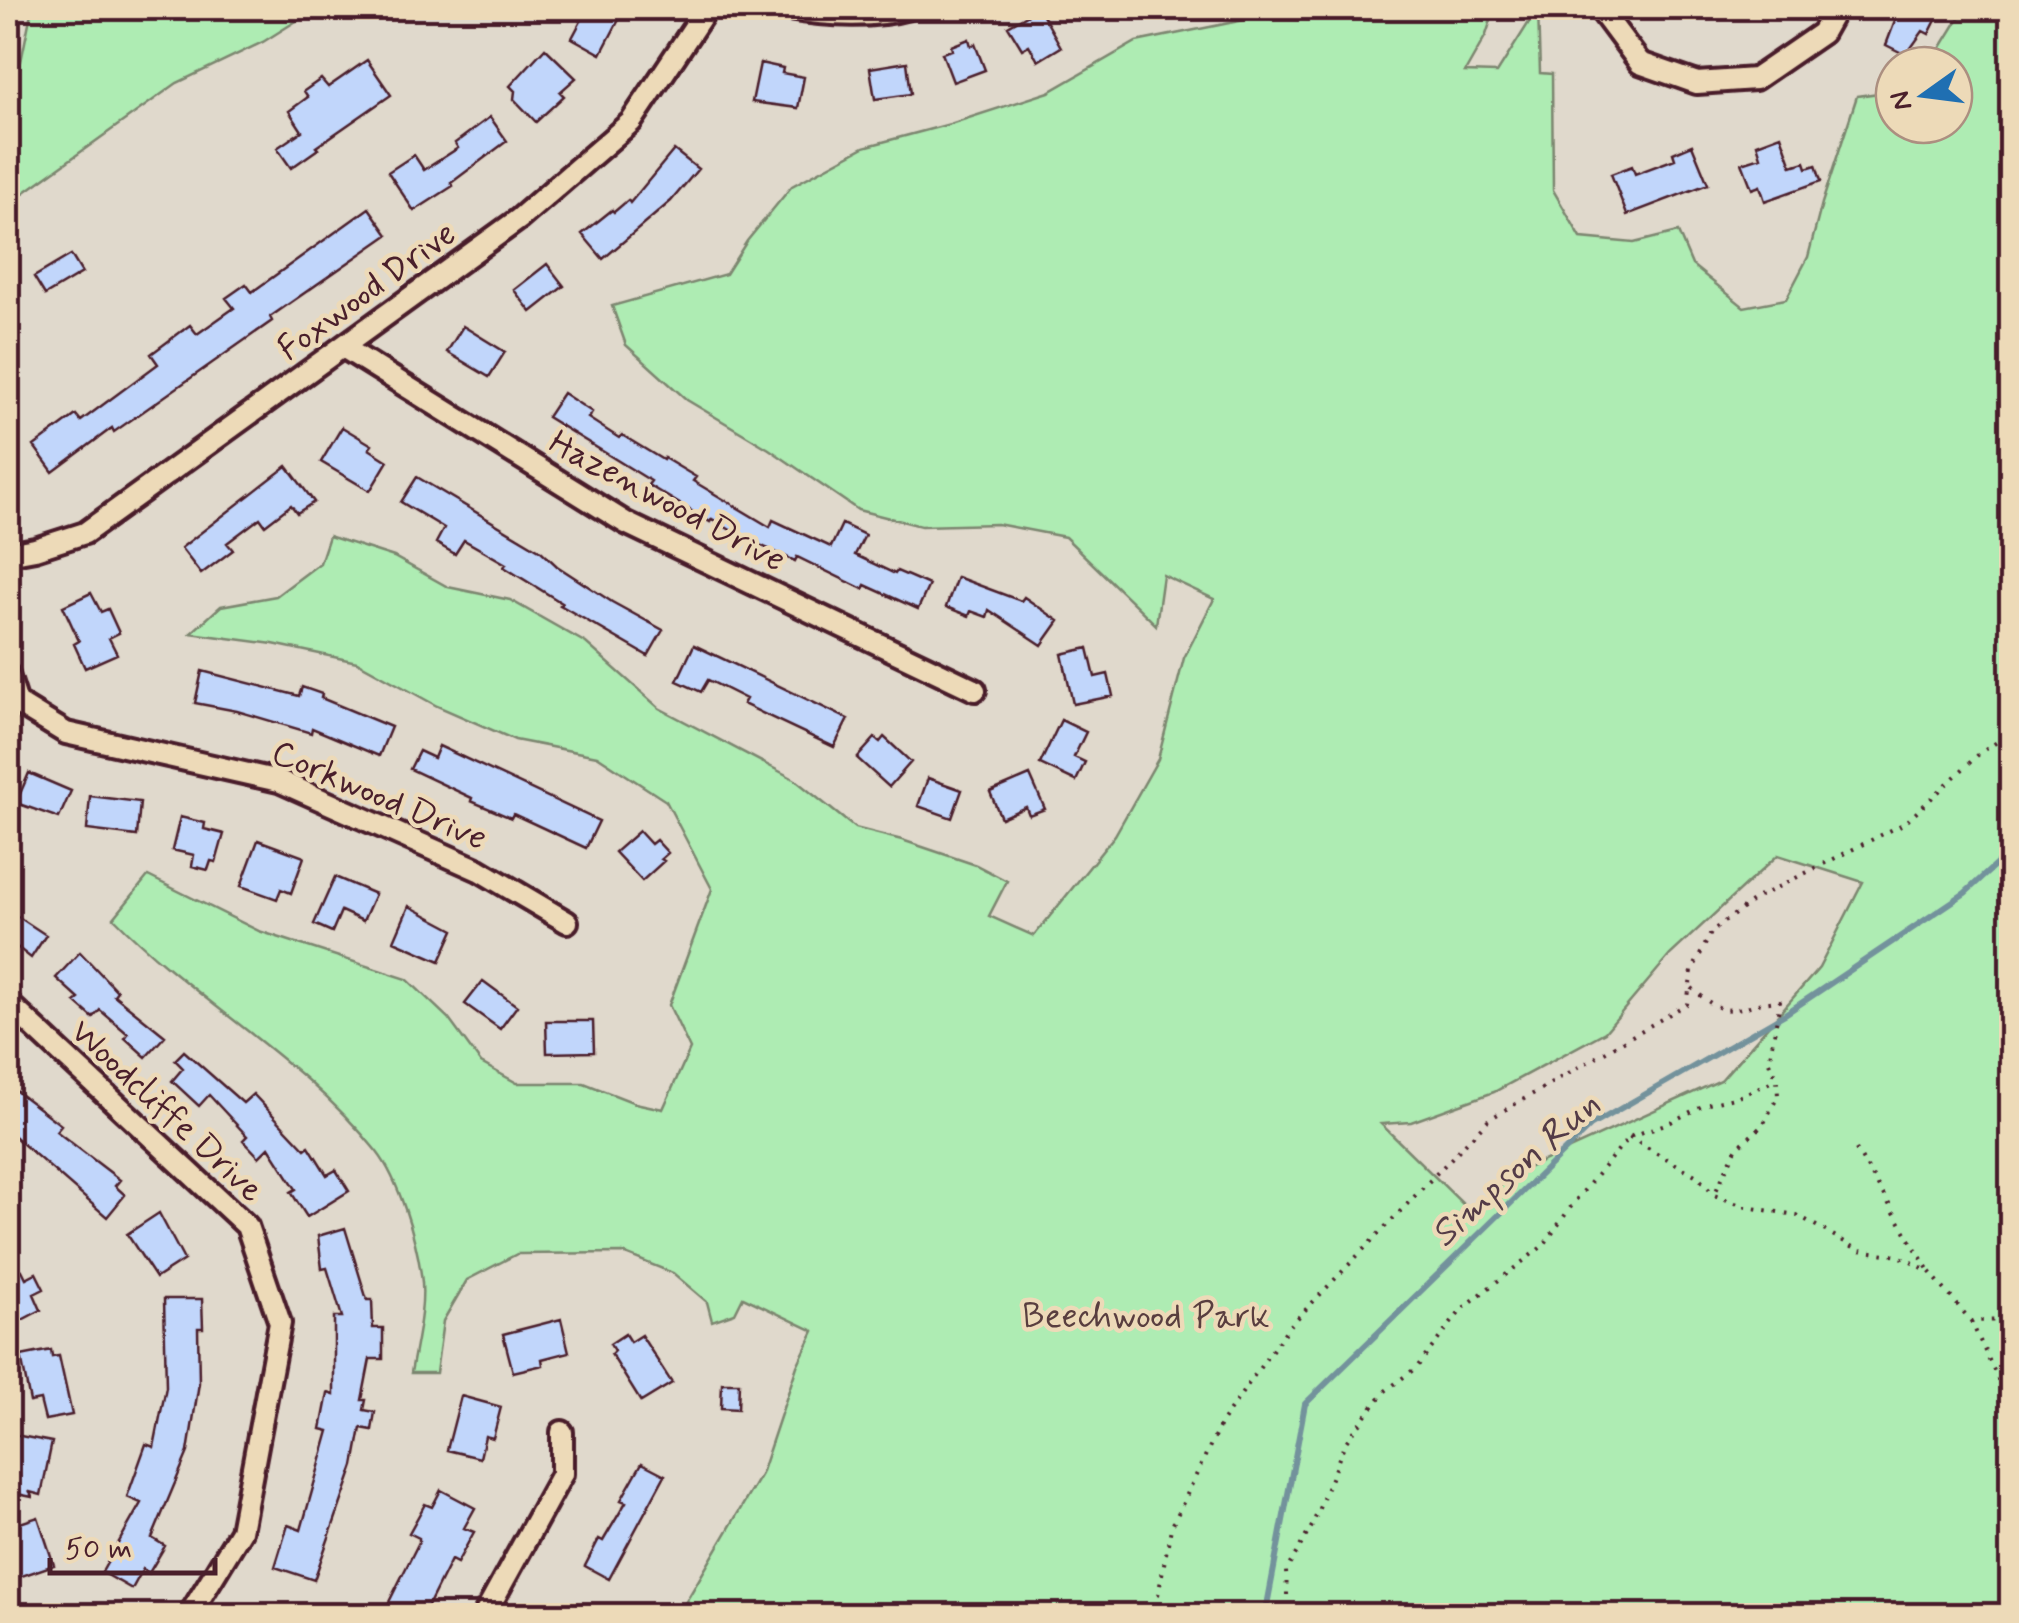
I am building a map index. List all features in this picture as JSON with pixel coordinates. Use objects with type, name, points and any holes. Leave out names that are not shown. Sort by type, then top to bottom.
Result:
[{"type":"street","name":"Foxwood Drive","points":[[8,554],[35,550],[85,533],[519,219],[631,122],[707,8]]},
{"type":"street","points":[[782,8],[888,14],[909,8]]},
{"type":"street","points":[[1599,8],[1640,63],[1697,83],[1755,79],[1822,32],[1836,8]]},
{"type":"street","name":"Hazenwood Drive","points":[[342,347],[626,523],[974,690]]},
{"type":"street","name":"Corkwood Drive","points":[[8,675],[17,703],[66,733],[279,781],[479,870],[567,922]]},
{"type":"street","name":"Woodcliffe Drive","points":[[8,1004],[247,1226],[280,1323],[241,1531],[189,1616]]},
{"type":"street","points":[[484,1616],[562,1474],[562,1432]]},
{"type":"path","points":[[1154,1616],[1172,1528],[1221,1423],[1287,1328],[1488,1120],[1686,1004],[1692,971],[1712,931],[1758,898],[1905,823],[1979,754],[2012,732]]},
{"type":"path","points":[[1690,986],[1714,1008],[1737,1010],[1780,1001],[1769,1062],[1777,1079],[1778,1096],[1762,1126],[1736,1149],[1714,1195]]},
{"type":"path","points":[[1288,1616],[1286,1571],[1312,1526],[1345,1443],[1384,1392],[1417,1367],[1463,1308],[1544,1244],[1575,1201],[1630,1138],[1704,1105],[1738,1098],[1777,1079]]},
{"type":"path","points":[[1630,1138],[1697,1176],[1714,1195],[1746,1207],[1796,1215],[1860,1250],[1899,1256],[1929,1271]]},
{"type":"path","points":[[1856,1150],[1929,1271],[1971,1321],[2012,1410]]},
{"type":"path","points":[[1971,1321],[2012,1320]]},
{"type":"green space","points":[[32,8],[317,8],[263,42],[177,83],[8,204],[8,125]]},
{"type":"green space","name":"Beechwood Park","points":[[1348,8],[1495,8],[1486,35],[1465,72],[1497,73],[1538,8],[1540,73],[1552,74],[1553,190],[1581,238],[1634,243],[1678,232],[1692,265],[1744,307],[1786,299],[1808,257],[1857,96],[1874,94],[1874,145],[1974,145],[1974,45],[1942,45],[1965,8],[2011,8],[2011,1615],[678,1615],[761,1474],[797,1366],[814,1331],[743,1297],[735,1313],[712,1321],[707,1302],[673,1273],[623,1253],[517,1254],[467,1280],[443,1321],[436,1373],[411,1373],[421,1311],[421,1274],[405,1210],[385,1164],[316,1088],[179,977],[114,918],[148,876],[259,931],[407,979],[448,1018],[481,1063],[517,1083],[584,1083],[635,1103],[663,1109],[690,1049],[669,1005],[712,889],[666,801],[597,756],[515,740],[437,706],[357,662],[273,644],[191,633],[221,606],[276,596],[320,563],[329,536],[394,557],[448,587],[510,600],[586,643],[659,708],[794,779],[855,828],[976,865],[1007,881],[989,916],[1034,936],[1115,835],[1158,759],[1184,658],[1214,599],[1163,575],[1156,625],[1065,537],[997,524],[921,526],[858,510],[769,449],[687,400],[626,345],[612,306],[726,274],[792,186],[864,147],[1049,92],[1136,42],[1249,19],[1308,20]],"holes":[[[1778,855],[1863,882],[1819,968],[1721,1080],[1510,1176],[1474,1215],[1381,1124],[1411,1122],[1494,1092],[1605,1032],[1670,955]]]},
{"type":"building","points":[[588,8],[625,8],[601,54],[572,38]]},
{"type":"building","points":[[1039,8],[1061,47],[1038,61],[1029,45],[1022,49],[1008,26]]},
{"type":"building","points":[[1900,8],[1942,8],[1929,34],[1923,31],[1913,45],[1886,45]]},
{"type":"building","points":[[969,39],[971,46],[975,44],[985,70],[953,82],[942,53]]},
{"type":"building","points":[[545,48],[576,78],[560,92],[564,96],[536,122],[514,99],[515,91],[510,86]]},
{"type":"building","points":[[367,60],[391,95],[291,168],[277,148],[302,131],[289,111],[308,97],[304,91],[321,79],[328,87]]},
{"type":"building","points":[[907,62],[911,94],[875,99],[870,68]]},
{"type":"building","points":[[760,63],[804,77],[798,108],[752,102]]},
{"type":"building","points":[[490,117],[507,141],[451,183],[453,186],[414,211],[388,172],[414,155],[424,170],[458,148],[455,143]]},
{"type":"building","points":[[1781,135],[1792,166],[1805,162],[1807,168],[1816,165],[1821,181],[1765,201],[1760,186],[1752,189],[1742,163],[1761,157],[1757,144]]},
{"type":"building","points":[[1692,145],[1708,184],[1627,215],[1611,174],[1632,166],[1635,174],[1675,159],[1673,153]]},
{"type":"building","points":[[674,150],[698,169],[671,201],[603,259],[582,234],[612,210],[628,200],[630,203]]},
{"type":"building","points":[[369,208],[388,235],[270,317],[272,321],[53,472],[34,446],[76,415],[81,421],[158,364],[151,354],[190,325],[197,334],[234,308],[226,298],[246,284],[252,292]]},
{"type":"building","points":[[71,255],[82,273],[45,295],[34,277]]},
{"type":"building","points":[[547,264],[564,286],[531,312],[514,290]]},
{"type":"building","points":[[463,326],[505,352],[489,377],[447,352]]},
{"type":"building","points":[[563,393],[592,412],[588,418],[696,477],[693,481],[770,527],[773,520],[831,547],[842,524],[865,535],[855,555],[929,585],[918,609],[742,537],[648,485],[651,481],[547,417]]},
{"type":"building","points":[[342,427],[372,445],[369,449],[388,461],[370,491],[321,462]]},
{"type":"building","points":[[287,466],[314,502],[297,513],[291,505],[265,525],[260,518],[227,543],[233,550],[201,574],[181,548]]},
{"type":"building","points":[[417,477],[541,551],[612,602],[663,630],[648,656],[560,605],[504,567],[506,564],[464,540],[455,554],[436,543],[444,528],[401,502]]},
{"type":"building","points":[[957,577],[1021,601],[1024,597],[1059,621],[1042,645],[989,610],[987,617],[971,611],[969,616],[946,607]]},
{"type":"building","points":[[91,593],[101,612],[108,609],[119,633],[109,638],[117,654],[85,668],[74,644],[79,641],[63,606]]},
{"type":"building","points":[[694,645],[848,719],[834,747],[743,704],[746,699],[708,680],[701,692],[677,681]]},
{"type":"building","points":[[1088,648],[1095,677],[1108,674],[1113,696],[1073,704],[1062,654]]},
{"type":"building","points":[[202,671],[299,696],[302,687],[391,727],[379,756],[312,728],[311,733],[195,703]]},
{"type":"building","points":[[1061,720],[1086,732],[1074,757],[1085,762],[1076,781],[1040,764]]},
{"type":"building","points":[[884,737],[911,762],[889,787],[857,758],[875,738],[880,742]]},
{"type":"building","points":[[439,746],[599,821],[586,848],[513,814],[511,818],[471,801],[472,798],[410,769],[419,751],[434,758]]},
{"type":"building","points":[[29,773],[71,791],[59,818],[16,803]]},
{"type":"building","points":[[1030,775],[1045,809],[1029,815],[1026,807],[1001,818],[990,792]]},
{"type":"building","points":[[928,778],[962,790],[952,818],[918,806]]},
{"type":"building","points":[[90,796],[140,802],[137,836],[87,830]]},
{"type":"building","points":[[180,817],[205,823],[204,829],[224,834],[216,862],[211,861],[208,870],[192,866],[194,855],[172,850]]},
{"type":"building","points":[[639,831],[651,844],[656,840],[668,853],[642,881],[615,852]]},
{"type":"building","points":[[258,840],[304,857],[291,893],[281,889],[277,899],[241,886]]},
{"type":"building","points":[[335,877],[375,894],[363,921],[341,911],[332,932],[314,924]]},
{"type":"building","points":[[409,906],[454,930],[440,961],[394,941]]},
{"type":"building","points":[[8,910],[46,935],[31,958],[8,940]]},
{"type":"building","points":[[80,952],[117,991],[114,995],[165,1036],[146,1057],[125,1038],[128,1034],[100,1010],[93,1018],[56,978]]},
{"type":"building","points":[[483,981],[517,1006],[500,1029],[465,1004]]},
{"type":"building","points":[[546,1021],[593,1021],[594,1052],[547,1053]]},
{"type":"building","points":[[184,1051],[243,1103],[253,1094],[305,1149],[309,1146],[327,1175],[336,1170],[349,1191],[307,1217],[291,1192],[296,1189],[269,1147],[259,1157],[243,1140],[247,1136],[209,1095],[199,1106],[172,1081],[183,1068],[175,1060]]},
{"type":"building","points":[[8,1085],[61,1125],[56,1131],[120,1180],[115,1186],[125,1195],[107,1217],[8,1131]]},
{"type":"building","points":[[159,1213],[184,1260],[156,1278],[127,1234]]},
{"type":"building","points":[[345,1228],[367,1300],[372,1300],[373,1328],[383,1328],[383,1359],[370,1359],[362,1400],[366,1400],[364,1410],[375,1412],[372,1430],[361,1428],[354,1466],[314,1580],[275,1567],[288,1525],[301,1530],[329,1431],[321,1429],[328,1393],[334,1395],[334,1317],[342,1317],[327,1268],[322,1269],[318,1236]]},
{"type":"building","points":[[22,1270],[26,1278],[36,1273],[44,1289],[34,1294],[41,1310],[18,1322],[8,1299],[8,1278]]},
{"type":"building","points":[[164,1299],[202,1299],[199,1383],[188,1452],[152,1538],[165,1546],[149,1573],[143,1569],[132,1589],[102,1572],[141,1503],[127,1497],[146,1444],[154,1447],[166,1387]]},
{"type":"building","points":[[561,1319],[569,1352],[542,1359],[543,1365],[513,1372],[503,1334]]},
{"type":"building","points":[[625,1334],[630,1342],[641,1335],[672,1383],[641,1402],[611,1354],[614,1351],[610,1344]]},
{"type":"building","points":[[51,1350],[52,1357],[59,1356],[72,1415],[45,1420],[40,1400],[30,1402],[21,1356]]},
{"type":"building","points":[[722,1383],[739,1383],[738,1409],[721,1408]]},
{"type":"building","points":[[461,1396],[501,1407],[493,1438],[485,1436],[480,1458],[447,1450]]},
{"type":"building","points":[[15,1435],[52,1442],[41,1495],[8,1492]]},
{"type":"building","points":[[642,1463],[665,1475],[609,1579],[585,1566],[626,1502],[621,1500]]},
{"type":"building","points":[[441,1490],[475,1508],[464,1528],[474,1532],[457,1563],[451,1560],[423,1616],[382,1616],[419,1542],[409,1533],[425,1504],[432,1507]]},
{"type":"building","points":[[38,1517],[54,1565],[16,1578],[8,1552],[8,1527]]},
{"type":"waterway","name":"Simpson Run","points":[[1265,1616],[1305,1404],[1590,1126],[1785,1014],[1965,893],[2012,850]]}]
